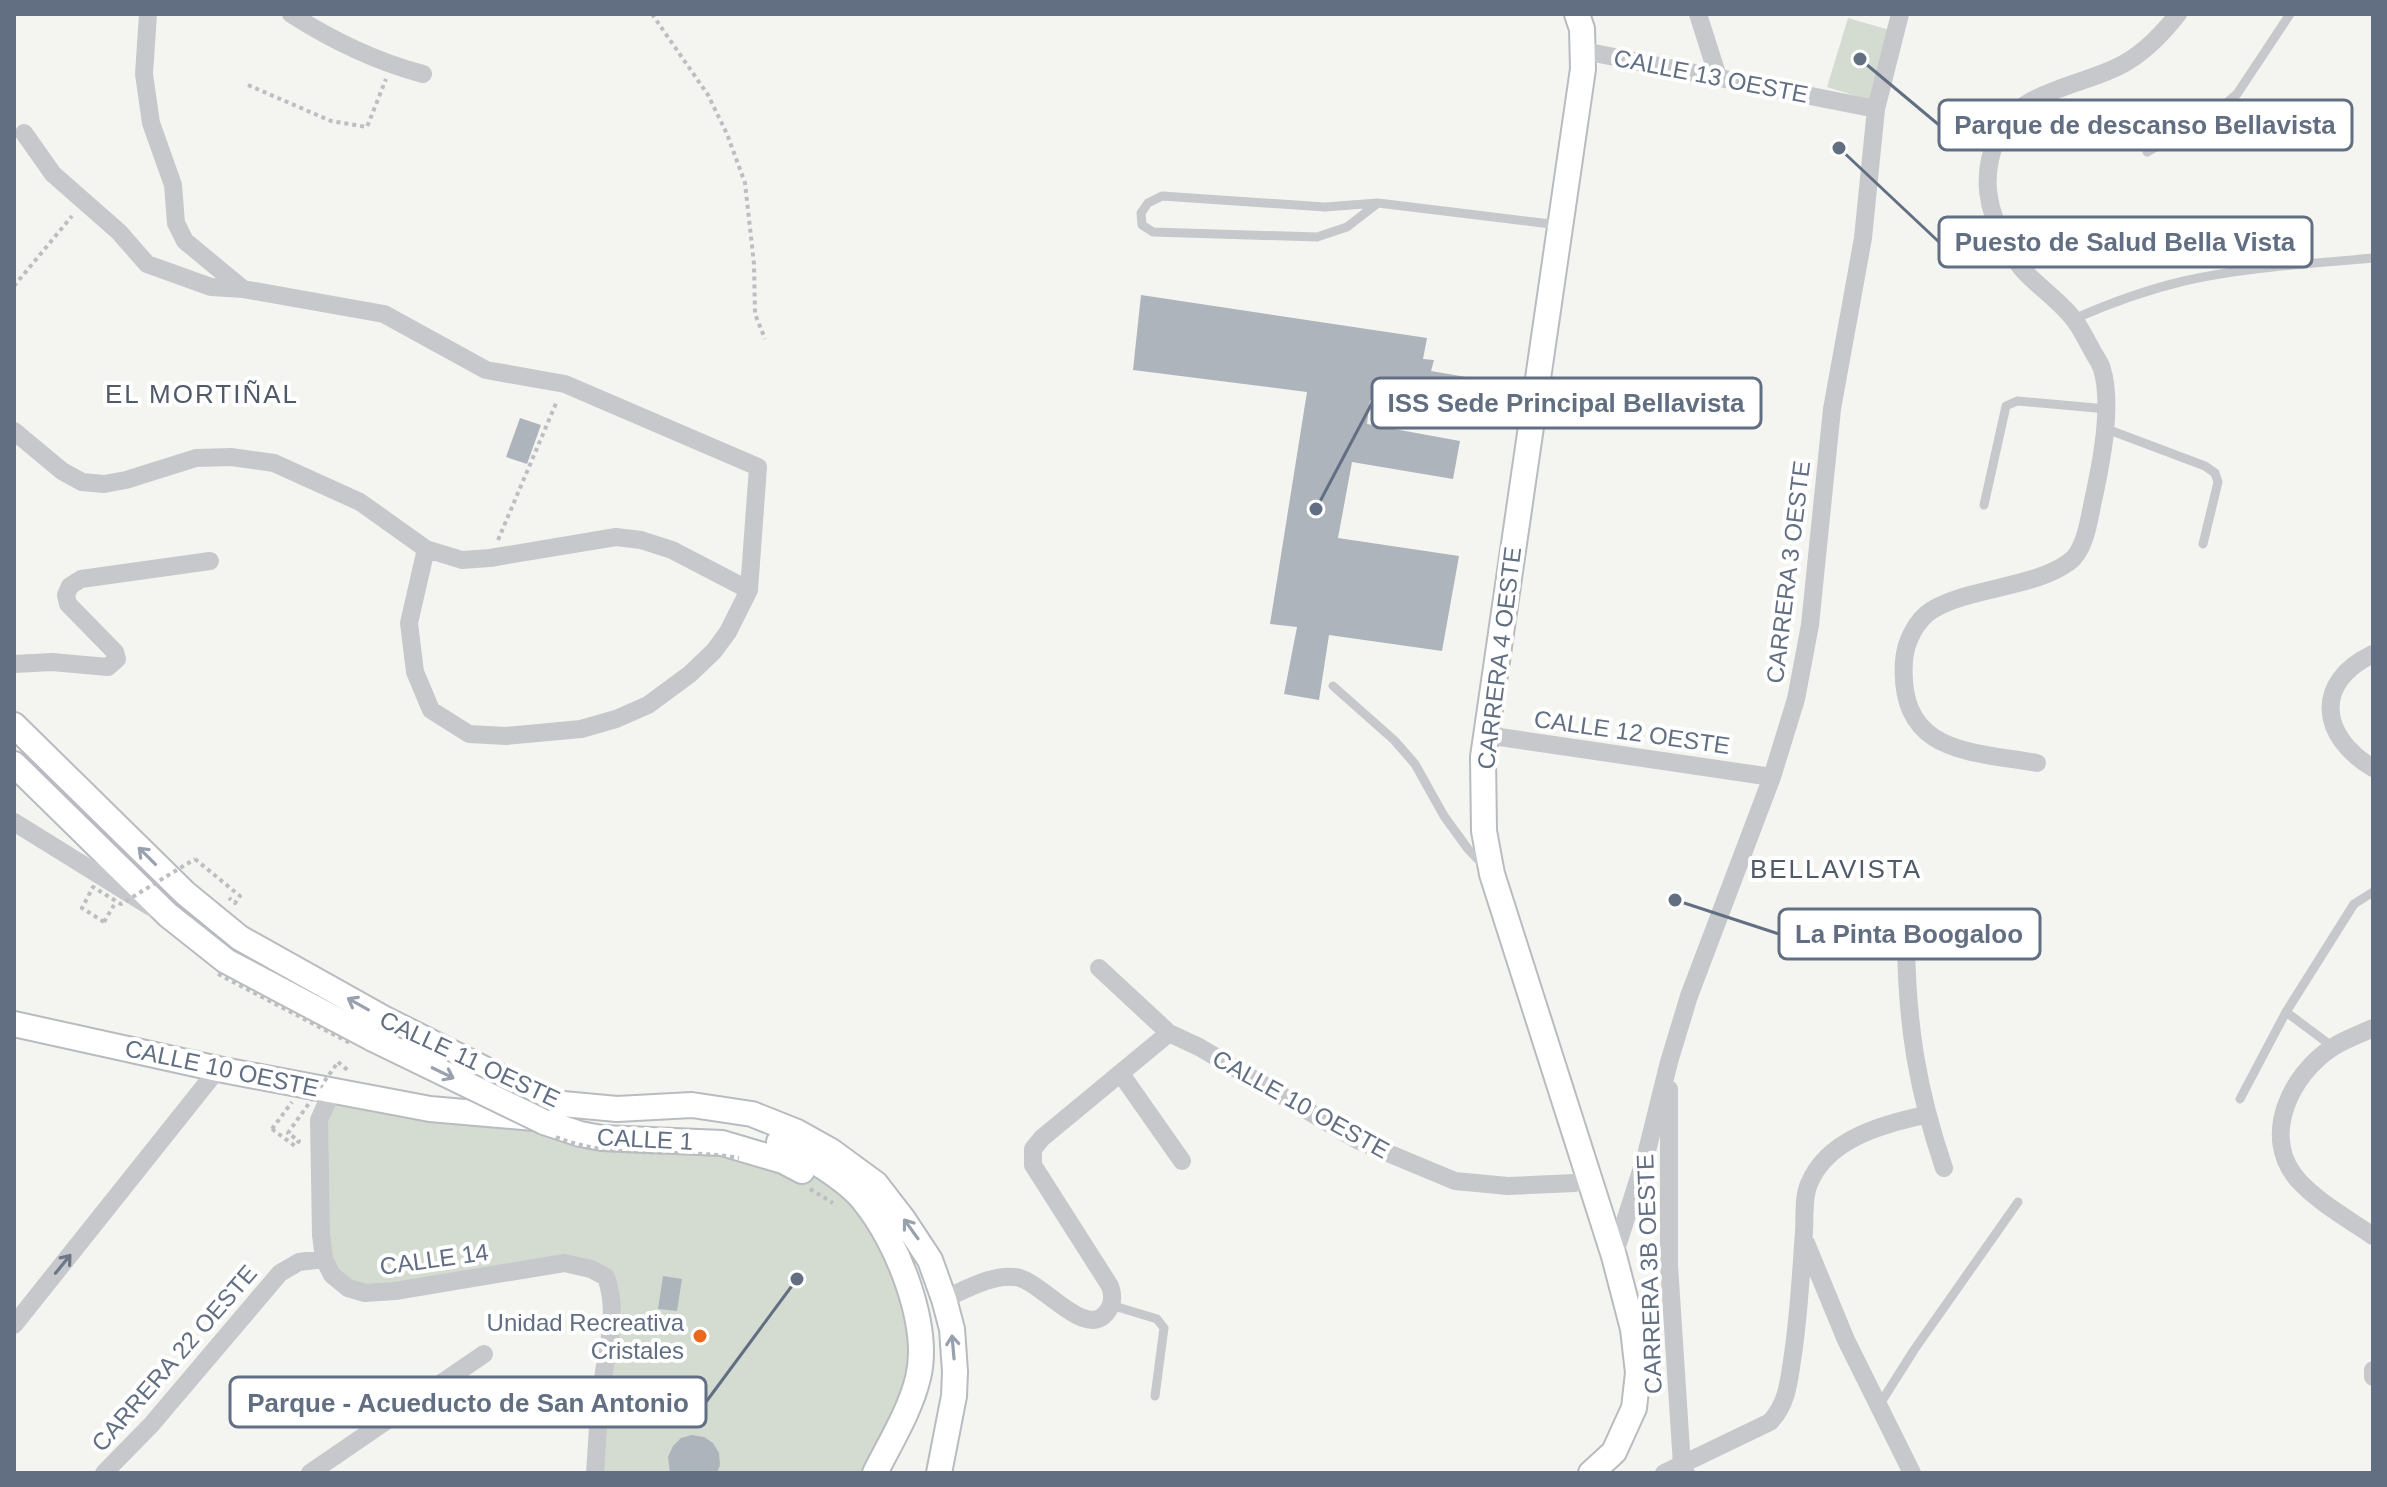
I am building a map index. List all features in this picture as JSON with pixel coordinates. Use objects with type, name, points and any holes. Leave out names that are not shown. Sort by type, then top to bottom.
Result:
[{"type":"main road","name":"CALLE 13 OESTE","points":[[1577,14],[1584,51]]},
{"type":"main road","name":"CARRERA 4 OESTE","points":[[1584,51],[1483,757],[1484,831],[1492,874],[1614,1256],[1633,1329],[1638,1373],[1634,1408],[1614,1452],[1591,1473]]},
{"type":"main road","name":"CALLE 11 OESTE","points":[[14,725],[185,893],[240,938],[383,1018],[552,1103],[617,1109],[692,1105],[731,1110],[752,1114],[797,1132],[831,1151],[876,1184],[930,1260],[952,1329],[954,1396]]},
{"type":"main road","points":[[14,764],[168,915]]},
{"type":"main road","name":"CALLE 1","points":[[168,915],[226,961],[373,1039],[566,1130],[620,1140],[722,1143],[744,1157],[783,1161],[816,1178],[856,1207],[886,1235]]},
{"type":"main road","name":"CALLE 10 OESTE","points":[[14,1024],[218,1069],[430,1109],[603,1125],[673,1119],[727,1123],[748,1128],[822,1166],[863,1199],[886,1235]]},
{"type":"main road","name":"CALLE 10 OESTE","points":[[430,1109],[552,1103]]},
{"type":"main road","points":[[886,1235],[897,1254],[915,1306],[919,1367],[915,1412],[893,1464],[893,1473]]},
{"type":"main road","points":[[875,1473],[944,1299]]},
{"type":"main road","points":[[930,1473],[954,1396]]},
{"type":"main road","points":[[939,1473],[954,1396]]},
{"type":"street","points":[[148,14],[144,74],[151,123],[173,185],[176,223],[185,241],[243,289]]},
{"type":"street","points":[[291,14],[332,41],[391,66],[423,74]]},
{"type":"street","points":[[1698,14],[1718,77]]},
{"type":"street","name":"CARRERA 3 OESTE","points":[[1614,1256],[1646,1155],[1669,1062],[1702,960],[1772,777],[1796,699],[1810,625],[1832,409],[1863,238],[1876,109],[1900,14]]},
{"type":"street","points":[[2037,763],[1976,753],[1939,741],[1917,725],[1906,704],[1903,677],[1905,653],[1913,630],[1930,610],[2046,574],[2071,562],[2083,541],[2090,514],[2107,409],[2102,369],[2074,319],[2022,269],[2001,235],[1986,194],[1990,155],[1999,132],[2021,108],[2126,63],[2160,36],[2178,14]]},
{"type":"street","name":"CALLE 13 OESTE","points":[[1584,51],[1876,109]]},
{"type":"street","points":[[24,133],[53,174],[119,232],[147,264],[211,287],[243,289],[384,314],[486,370],[565,384],[758,467],[749,590],[728,632],[690,674],[648,705],[581,729],[506,736],[469,734],[431,710],[410,653],[409,623],[426,549]]},
{"type":"street","points":[[14,431],[62,471],[82,482],[104,484],[126,480],[196,458],[231,457],[274,463],[360,502],[426,549],[462,560],[616,537],[672,550],[749,590]]},
{"type":"street","points":[[14,664],[52,662],[108,667],[117,659],[115,652],[68,604],[66,595],[70,586],[81,579],[210,561]]},
{"type":"street","points":[[2373,654],[2351,668],[2338,684],[2331,704],[2330,721],[2339,740],[2355,757],[2373,768]]},
{"type":"street","name":"CALLE 12 OESTE","points":[[1486,735],[1772,777]]},
{"type":"street","points":[[14,822],[140,901],[168,915]]},
{"type":"street","points":[[1906,942],[1907,1001],[1925,1115],[1944,1168]]},
{"type":"street","name":"CALLE 10 OESTE","points":[[1099,968],[1169,1033],[1199,1047],[1359,1141],[1455,1181],[1508,1186],[1575,1183]]},
{"type":"street","points":[[2373,1028],[2333,1047],[2313,1064],[2294,1087],[2284,1107],[2281,1129],[2282,1154],[2298,1180],[2373,1236]]},
{"type":"street","points":[[944,1299],[1009,1277],[1029,1281],[1076,1317],[1087,1321],[1099,1319],[1111,1305],[1113,1293],[1110,1286],[1033,1165],[1033,1149],[1042,1138],[1169,1033]]},
{"type":"street","name":"CARRERA 3B OESTE","points":[[1669,1062],[1669,1265],[1678,1470]]},
{"type":"street","points":[[14,1325],[218,1069]]},
{"type":"street","points":[[1121,1074],[1182,1161]]},
{"type":"street","points":[[324,1259],[318,1131],[319,1120],[332,1091]]},
{"type":"street","points":[[1678,1470],[1770,1422],[1782,1410],[1800,1307],[1808,1185],[1824,1161],[1842,1144],[1868,1132],[1894,1121],[1925,1115]]},
{"type":"street","points":[[1804,1236],[1846,1340],[1912,1473]]},
{"type":"street","name":"CALLE 14","points":[[324,1259],[332,1275],[348,1288],[365,1293],[395,1291],[564,1263],[591,1269],[606,1277],[612,1295],[613,1318],[601,1390],[595,1473]]},
{"type":"street","name":"CARRERA 22 OESTE","points":[[104,1473],[151,1425],[280,1273],[299,1262],[324,1259]]},
{"type":"street","points":[[310,1473],[484,1354]]},
{"type":"street","points":[[2373,1370],[2373,1377]]},
{"type":"lane","points":[[2147,152],[2215,113],[2237,94],[2290,14]]},
{"type":"lane","points":[[1378,203],[1347,227],[1317,237],[1153,232],[1142,225],[1141,213],[1148,203],[1162,196],[1325,207],[1378,203],[1559,225]]},
{"type":"lane","points":[[2074,319],[2109,304],[2184,281],[2220,274],[2373,258]]},
{"type":"lane","points":[[1984,505],[2006,406],[2017,401],[2107,409]]},
{"type":"lane","points":[[2104,428],[2205,466],[2215,473],[2218,482],[2203,544]]},
{"type":"lane","points":[[1333,686],[1394,740],[1415,764],[1444,816],[1468,849],[1492,874]]},
{"type":"lane","points":[[2240,1099],[2286,1012],[2354,904],[2373,892]]},
{"type":"lane","points":[[2286,1012],[2333,1047]]},
{"type":"lane","points":[[1878,1407],[1914,1350],[2018,1202]]},
{"type":"lane","points":[[1111,1305],[1157,1319],[1164,1328],[1155,1396]]},
{"type":"path","points":[[652,14],[708,95],[745,183],[754,264],[755,314],[765,339]]},
{"type":"path","points":[[248,85],[331,121],[367,127],[391,66]]},
{"type":"path","points":[[14,286],[84,202]]},
{"type":"path","points":[[490,558],[565,384]]},
{"type":"path","points":[[104,922],[82,908],[93,887],[121,904],[195,859],[240,896],[235,903],[224,894]]},
{"type":"path","points":[[302,1085],[272,1129],[295,1146],[299,1141],[288,1133],[338,1062]]},
{"type":"path","points":[[799,1183],[836,1206]]},
{"type":"shaded area","points":[[1848,18],[1893,31],[1872,101],[1827,87]]},
{"type":"shaded area","points":[[332,1091],[783,1161],[816,1178],[856,1207],[886,1235],[920,1356],[875,1473],[595,1473],[612,1295],[591,1269],[365,1293],[332,1275],[321,1173]]},
{"type":"building","points":[[1141,295],[1427,338],[1423,359],[1434,360],[1431,371],[1472,378],[1466,412],[1370,400],[1367,424],[1460,441],[1453,479],[1352,462],[1338,538],[1459,556],[1442,651],[1329,635],[1319,700],[1284,694],[1297,627],[1270,624],[1307,392],[1133,370]]},
{"type":"building","points":[[520,418],[541,425],[527,464],[506,457]]},
{"type":"building","points":[[663,1276],[682,1279],[677,1311],[658,1309]]},
{"type":"building","points":[[692,1435],[704,1437],[713,1443],[719,1453],[717,1473],[670,1473],[668,1457],[673,1446],[681,1438]]},
{"type":"place","name":"Parque de descanso Bellavista","points":[[1860,59]]},
{"type":"place","name":"Puesto de Salud Bella Vista","points":[[1839,148]]},
{"type":"place","name":"ISS Sede Principal Bellavista","points":[[1316,509]]},
{"type":"place","name":"La Pinta Boogaloo","points":[[1675,900]]},
{"type":"place","name":"Parque - Acueducto de San Antonio","points":[[797,1279]]},
{"type":"place","name":"Unidad Recreativa Cristales","points":[[700,1336]]},
{"type":"district","name":"EL MORTIÑAL","points":[[202,394]]},
{"type":"district","name":"BELLAVISTA","points":[[1836,869]]}]
